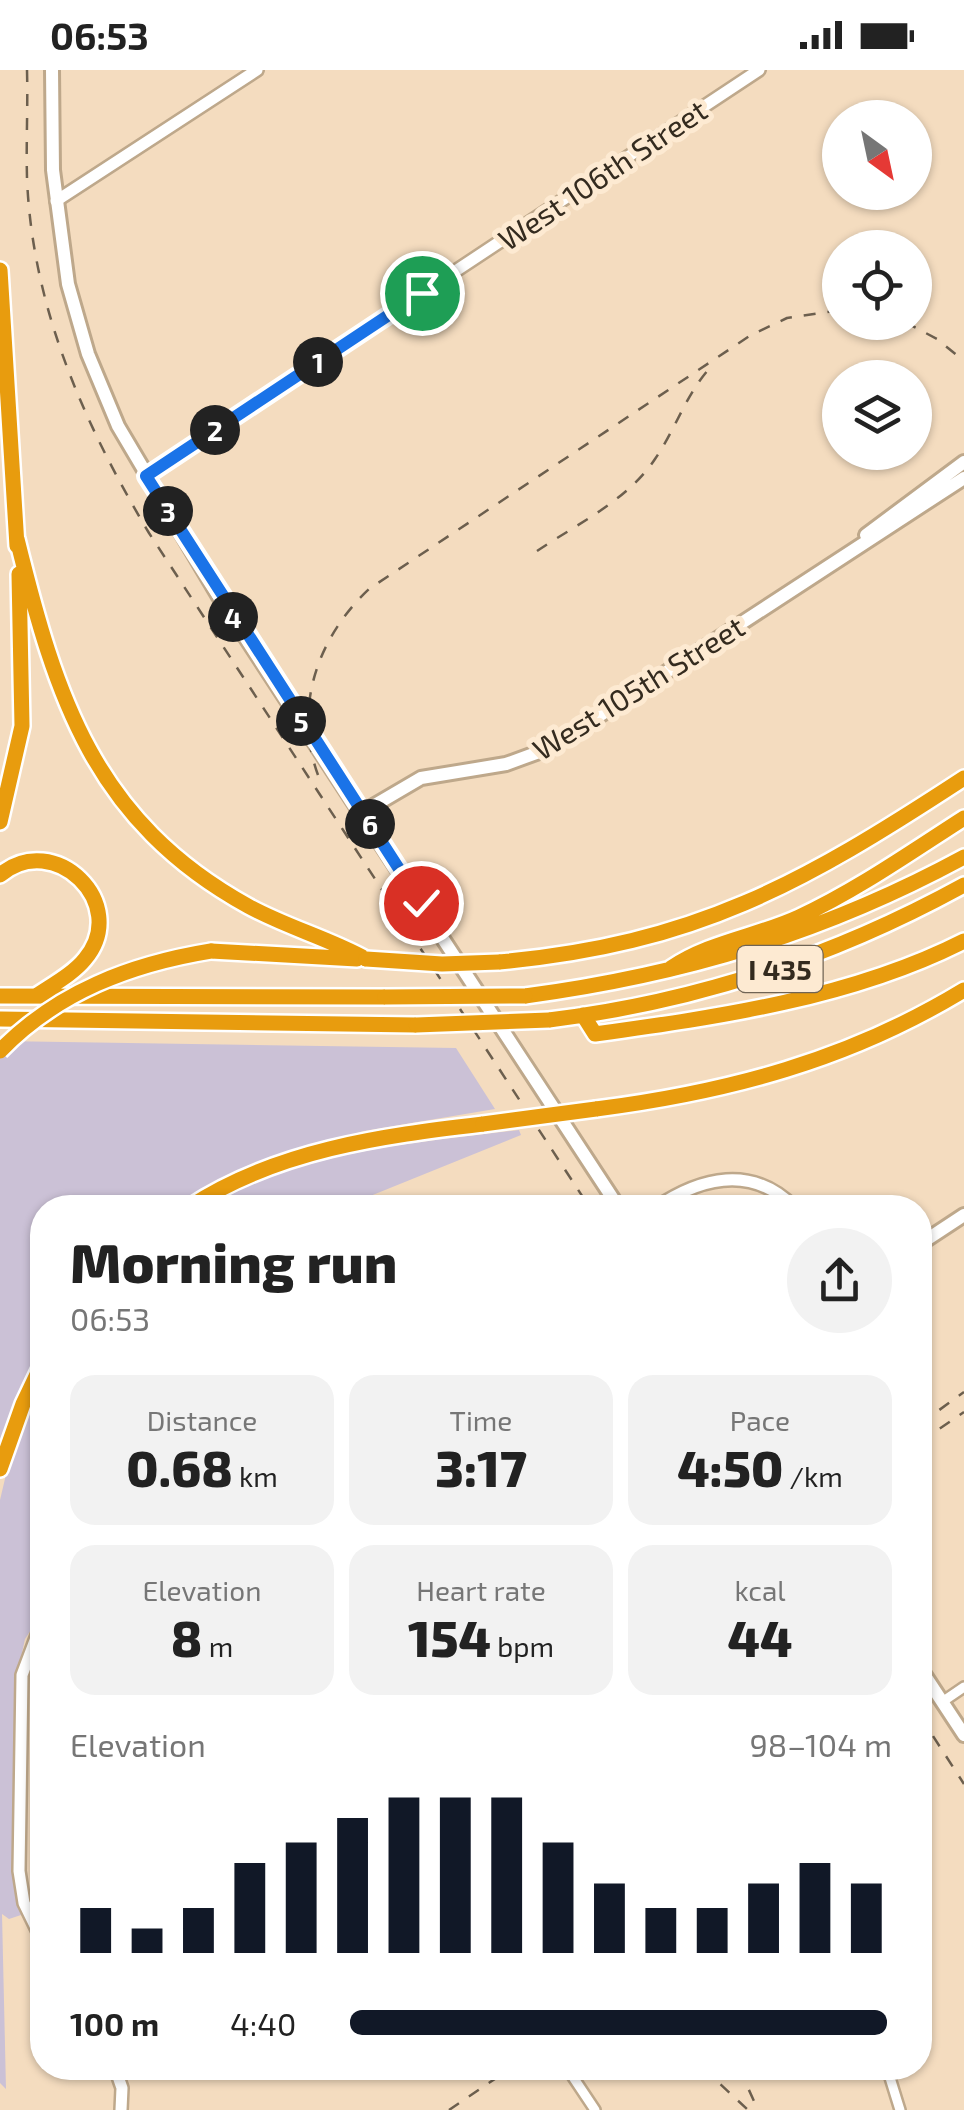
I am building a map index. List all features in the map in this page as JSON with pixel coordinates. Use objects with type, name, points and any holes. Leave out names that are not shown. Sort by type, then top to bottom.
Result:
[{"type":"highway","points":[[0,270],[24,696],[0,822]]},
{"type":"highway","points":[[16,538],[55,682],[86,748],[128,807],[210,882],[279,922],[366,959]]},
{"type":"highway","points":[[0,1052],[46,1012],[89,986],[155,962],[210,951],[442,964],[499,962],[620,945],[741,908],[834,862],[964,778]]},
{"type":"highway","points":[[660,975],[691,954],[755,935],[824,905],[964,818]]},
{"type":"highway","name":"I 435","points":[[6,996],[525,996],[660,975],[829,921],[964,858]]},
{"type":"highway","points":[[0,876],[29,861],[59,864],[83,880],[96,902],[98,928],[91,951],[80,964],[36,996]]},
{"type":"highway","name":"I 435","points":[[6,1019],[416,1025],[582,1016],[676,999],[805,961],[964,886]]},
{"type":"highway","points":[[582,1016],[595,1034],[836,990],[896,971],[964,940]]},
{"type":"highway","points":[[211,1195],[240,1179],[316,1152],[385,1136],[682,1098],[800,1068],[897,1027],[964,990]]},
{"type":"highway","points":[[0,1468],[30,1390]]},
{"type":"main road","points":[[52,70],[56,201],[68,284],[88,354],[118,426],[146,476],[611,1195]]},
{"type":"main road","name":"West 105th Street","points":[[846,554],[964,462]]},
{"type":"main road","name":"West 105th Street","points":[[363,812],[421,778],[506,764],[550,748],[964,478]]},
{"type":"main road","points":[[932,1236],[964,1215]]},
{"type":"main road","points":[[932,1687],[964,1735]]},
{"type":"street","points":[[56,201],[257,70]]},
{"type":"street","name":"West 106th Street","points":[[146,476],[759,70]]},
{"type":"street","points":[[675,1195],[701,1182],[739,1179],[770,1188],[779,1195]]},
{"type":"street","points":[[30,1654],[22,1675],[19,1871],[30,1916]]},
{"type":"street","points":[[942,1702],[964,1687]]},
{"type":"street","points":[[119,2080],[121,2110]]},
{"type":"street","points":[[575,2080],[595,2110]]},
{"type":"street","points":[[891,2080],[900,2110]]},
{"type":"shaded area","points":[[0,1041],[456,1048],[495,1109],[364,1131],[294,1151],[250,1166],[197,1195],[30,1195],[30,1372],[0,1446]]},
{"type":"shaded area","points":[[519,1130],[521,1135],[373,1195],[228,1195],[317,1162],[395,1146]]},
{"type":"shaded area","points":[[30,1405],[30,1631],[15,1685],[13,1871],[21,1915],[9,1919],[2,1914],[6,2089],[0,2083],[0,1500],[12,1449]]},
{"type":"railway","points":[[27,70],[27,178],[39,273],[66,363],[103,450],[149,533],[582,1195]]},
{"type":"railway","points":[[318,775],[308,724],[315,674],[336,629],[369,589],[751,335],[787,318],[822,313]]},
{"type":"railway","points":[[932,336],[964,361]]},
{"type":"railway","points":[[537,551],[601,510],[644,474],[708,370]]},
{"type":"railway","points":[[932,1415],[964,1392]]},
{"type":"railway","points":[[932,1434],[964,1412]]},
{"type":"railway","points":[[932,1735],[964,1784]]},
{"type":"railway","points":[[449,2110],[493,2080]]},
{"type":"railway","points":[[716,2080],[748,2110]]},
{"type":"railway","points":[[744,2080],[758,2110]]},
{"type":"route","points":[[421,903],[204,573],[146,476],[422,293]]}]
